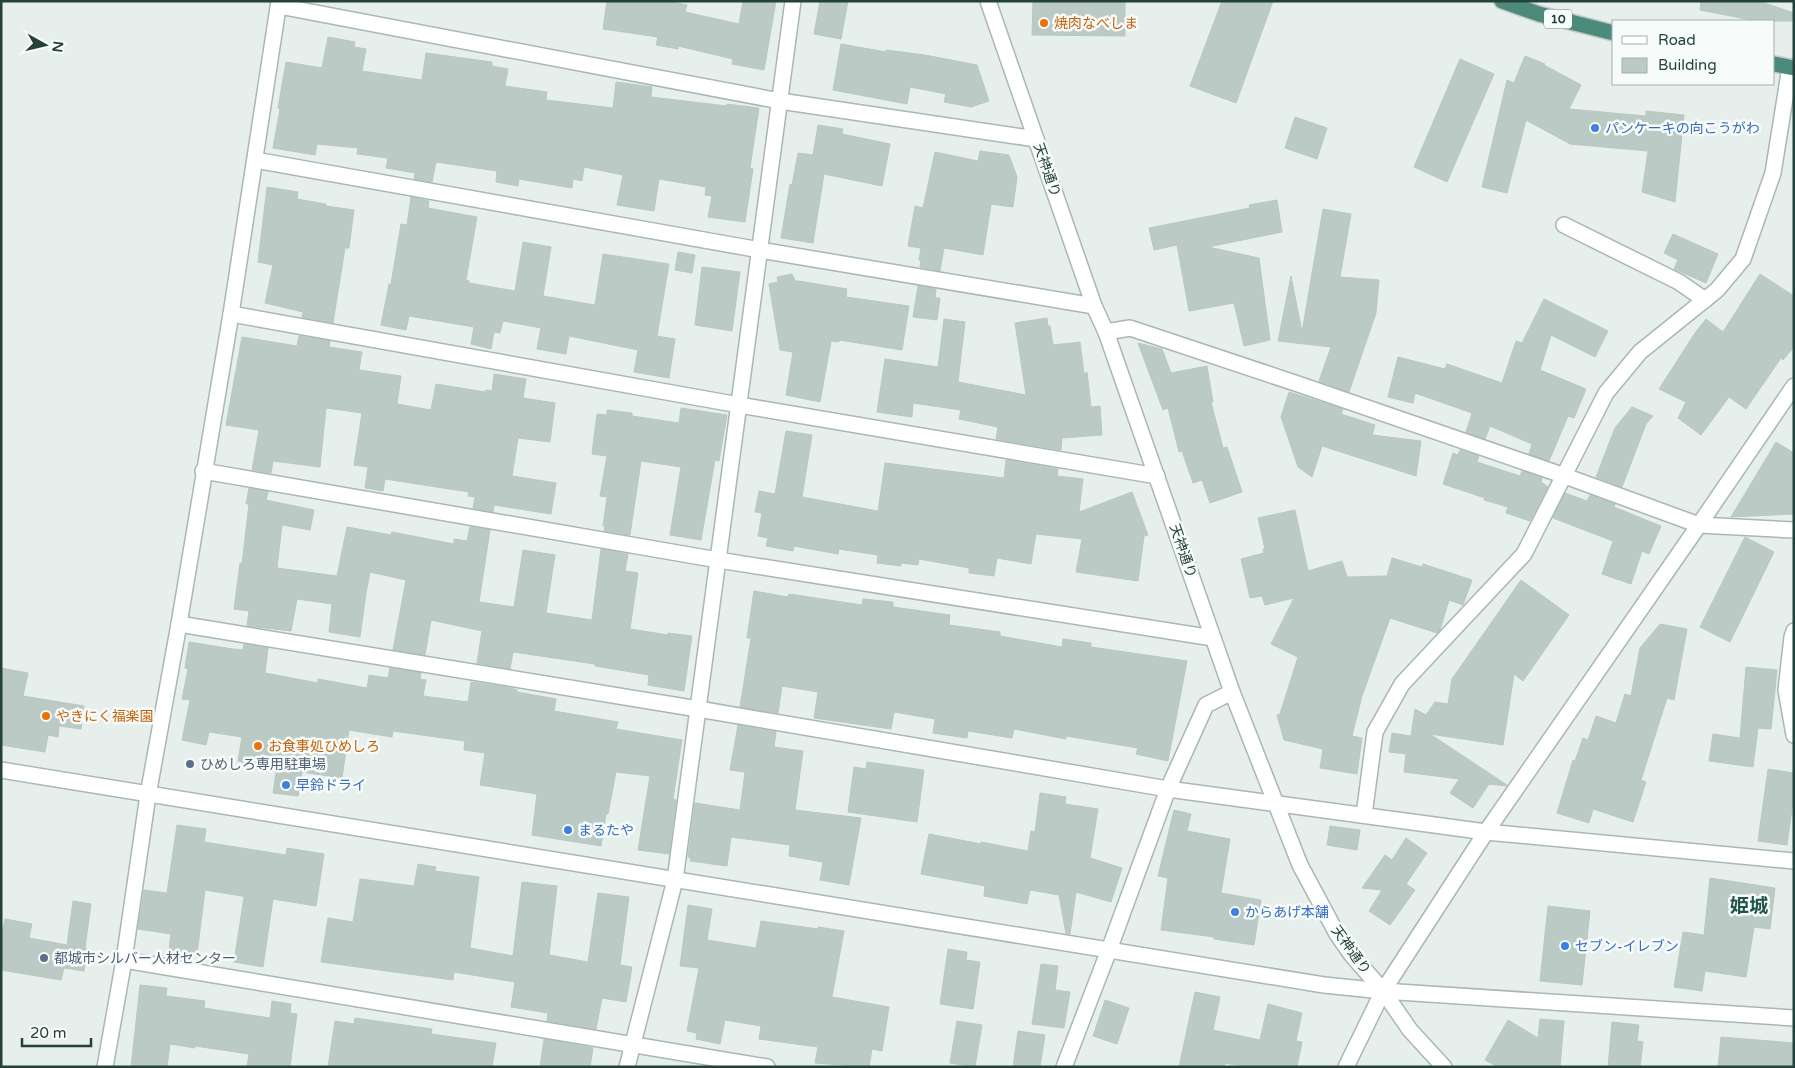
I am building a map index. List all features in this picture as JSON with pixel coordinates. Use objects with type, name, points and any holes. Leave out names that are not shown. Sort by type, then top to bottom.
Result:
[{"type":"highway","name":"10","points":[[1502,1],[1539,14],[1612,32]]},
{"type":"highway","points":[[1775,64],[1792,67]]},
{"type":"street","points":[[628,1067],[675,880],[793,1]]},
{"type":"street","name":"天神通り","points":[[988,1],[1094,306],[1106,332],[1232,692],[1300,864],[1337,934],[1357,962],[1383,991],[1410,1030],[1444,1067]]},
{"type":"street","points":[[105,1067],[124,960],[148,795],[231,314],[279,3],[780,101],[1036,139]]},
{"type":"street","points":[[1364,815],[1375,732],[1402,684],[1524,554],[1606,393],[1640,352],[1717,290],[1743,259],[1773,173],[1792,67]]},
{"type":"street","points":[[255,160],[760,250],[1094,306]]},
{"type":"street","points":[[1564,225],[1679,282],[1705,300]]},
{"type":"street","points":[[231,314],[739,405],[1157,476]]},
{"type":"street","points":[[1106,332],[1130,328],[1565,476],[1699,525],[1794,530]]},
{"type":"street","points":[[1346,1067],[1383,991],[1486,832],[1794,386]]},
{"type":"street","points":[[203,471],[718,560],[1213,638]]},
{"type":"street","points":[[179,624],[698,709],[1168,789],[1486,832],[1794,861]]},
{"type":"street","points":[[1794,630],[1786,690],[1794,735]]},
{"type":"street","points":[[1064,1067],[1168,789],[1206,705],[1232,692]]},
{"type":"street","points":[[1,770],[1324,985],[1383,991],[1794,1018]]},
{"type":"street","points":[[124,960],[767,1067]]},
{"type":"building","points":[[607,1],[667,1],[687,5],[685,12],[739,24],[743,1],[776,1],[764,70],[732,64],[733,59],[678,46],[678,49],[656,45],[658,37],[603,29]]},
{"type":"building","points":[[820,1],[848,1],[841,39],[814,34]]},
{"type":"building","points":[[1033,1],[1125,1],[1125,36],[1032,35]]},
{"type":"building","points":[[1222,1],[1273,1],[1236,103],[1190,86]]},
{"type":"building","points":[[1701,1],[1759,1],[1794,13],[1794,21],[1751,20],[1700,10]]},
{"type":"building","points":[[328,37],[355,42],[354,47],[366,49],[362,71],[422,80],[426,53],[492,62],[492,66],[508,69],[505,86],[547,92],[546,100],[613,108],[616,82],[652,87],[651,97],[759,108],[750,168],[753,169],[745,222],[708,217],[712,196],[705,195],[706,187],[659,179],[654,211],[617,205],[623,175],[584,167],[582,181],[573,179],[572,188],[519,179],[518,186],[496,182],[497,171],[436,162],[432,182],[414,179],[415,173],[386,168],[388,158],[357,154],[358,148],[317,144],[315,155],[273,148],[286,62],[322,68]]},
{"type":"building","points":[[841,44],[886,52],[886,50],[925,55],[977,65],[989,101],[971,107],[944,102],[946,94],[910,87],[907,104],[833,90]]},
{"type":"building","points":[[1525,56],[1545,64],[1581,85],[1569,109],[1646,116],[1646,111],[1684,115],[1675,202],[1642,192],[1648,151],[1570,144],[1526,120],[1507,193],[1482,187],[1507,80],[1514,83]]},
{"type":"building","points":[[1460,59],[1494,74],[1447,182],[1414,167]]},
{"type":"building","points":[[1295,117],[1327,128],[1317,159],[1285,148]]},
{"type":"building","points":[[818,125],[843,129],[842,134],[890,144],[882,186],[824,174],[813,243],[781,238],[790,184],[792,185],[798,153],[813,155]]},
{"type":"building","points":[[980,151],[1009,155],[1017,177],[1013,207],[991,204],[983,255],[944,248],[940,271],[920,267],[921,248],[908,246],[915,206],[923,208],[935,152],[978,161]]},
{"type":"building","points":[[267,187],[298,192],[297,199],[354,210],[349,248],[345,248],[333,323],[302,317],[303,312],[265,303],[273,265],[258,262]]},
{"type":"building","points":[[411,197],[429,201],[428,208],[477,217],[466,280],[469,283],[515,291],[523,242],[551,247],[543,296],[595,305],[603,254],[669,264],[657,336],[675,339],[669,378],[634,372],[638,350],[569,336],[566,354],[537,349],[541,328],[503,321],[500,333],[494,332],[491,349],[471,344],[474,327],[409,316],[406,330],[381,325],[389,284],[391,284],[401,224],[407,225]]},
{"type":"building","points":[[1277,200],[1282,232],[1208,247],[1259,258],[1270,340],[1244,346],[1234,303],[1189,311],[1177,245],[1154,250],[1149,228],[1250,208],[1249,205]]},
{"type":"building","points":[[1323,209],[1351,214],[1340,277],[1379,280],[1376,313],[1349,392],[1319,381],[1331,347],[1278,341],[1291,276],[1302,332]]},
{"type":"building","points":[[1673,234],[1718,254],[1706,283],[1674,269],[1678,260],[1664,253]]},
{"type":"building","points":[[678,252],[695,255],[692,273],[675,270]]},
{"type":"building","points":[[702,267],[740,272],[732,331],[695,325]]},
{"type":"building","points":[[792,274],[795,281],[847,289],[846,297],[909,306],[902,350],[839,340],[839,342],[831,341],[820,402],[786,395],[793,352],[780,350],[769,284],[778,282],[777,277]]},
{"type":"building","points":[[1760,274],[1794,296],[1794,347],[1783,360],[1781,358],[1746,409],[1729,397],[1701,435],[1678,418],[1686,402],[1659,389],[1706,319],[1723,332]]},
{"type":"building","points":[[918,286],[936,289],[935,298],[940,298],[937,320],[913,317]]},
{"type":"building","points":[[1544,299],[1608,331],[1595,357],[1551,335],[1540,370],[1586,389],[1574,418],[1568,416],[1549,461],[1529,454],[1532,444],[1490,426],[1485,439],[1466,432],[1472,413],[1415,393],[1413,403],[1388,397],[1398,357],[1445,369],[1447,364],[1502,383],[1516,341],[1522,343]]},
{"type":"building","points":[[1047,318],[1053,345],[1080,342],[1084,374],[1087,372],[1091,407],[1100,406],[1102,435],[1062,438],[1061,450],[996,439],[998,427],[959,419],[961,410],[913,403],[912,417],[877,412],[885,359],[938,367],[944,319],[965,322],[958,382],[1026,395],[1015,323]]},
{"type":"building","points":[[299,336],[330,341],[329,347],[362,352],[359,370],[401,376],[397,404],[431,410],[436,384],[485,392],[486,390],[492,391],[494,374],[526,379],[523,398],[555,403],[550,442],[518,438],[512,476],[556,483],[551,514],[494,505],[493,512],[473,508],[475,497],[468,496],[469,492],[385,479],[383,491],[365,488],[368,467],[354,465],[362,413],[326,408],[320,467],[273,461],[271,473],[252,470],[259,430],[226,425],[242,337],[297,346]]},
{"type":"building","points":[[1138,343],[1162,349],[1171,373],[1207,366],[1213,402],[1211,402],[1223,448],[1227,447],[1242,492],[1210,503],[1202,480],[1193,483],[1182,451],[1179,452],[1168,408],[1163,410]]},
{"type":"building","points":[[1289,392],[1343,409],[1341,414],[1375,425],[1372,435],[1421,441],[1416,476],[1322,446],[1312,477],[1298,467],[1281,417]]},
{"type":"building","points":[[1632,407],[1653,416],[1646,424],[1622,487],[1596,477],[1615,428]]},
{"type":"building","points":[[681,408],[727,415],[719,461],[715,460],[701,540],[670,535],[681,467],[641,461],[630,535],[604,531],[607,497],[600,496],[607,456],[592,454],[597,414],[607,415],[607,410],[679,423]]},
{"type":"building","points":[[786,431],[812,435],[802,497],[878,511],[885,463],[1004,478],[1006,460],[1058,469],[1057,476],[1083,479],[1079,512],[1132,492],[1148,535],[1144,536],[1138,581],[1076,572],[1082,539],[1036,534],[1031,564],[997,558],[994,576],[969,573],[969,568],[919,559],[918,565],[901,563],[901,566],[877,563],[878,555],[839,549],[838,554],[794,546],[793,551],[766,546],[768,538],[758,536],[762,513],[755,512],[759,491],[775,494]]},
{"type":"building","points":[[1776,442],[1794,453],[1794,514],[1731,517]]},
{"type":"building","points":[[1460,450],[1479,456],[1477,462],[1520,476],[1522,471],[1542,478],[1541,482],[1548,487],[1530,521],[1506,513],[1508,507],[1443,484],[1453,453],[1458,455]]},
{"type":"building","points":[[249,488],[268,492],[266,500],[314,510],[310,530],[282,525],[277,568],[337,576],[347,527],[391,535],[392,532],[454,544],[454,539],[467,541],[470,527],[490,530],[479,602],[514,607],[523,550],[555,555],[546,613],[592,620],[601,549],[628,554],[625,571],[638,573],[630,629],[668,635],[668,633],[692,636],[684,691],[648,685],[649,675],[595,666],[595,664],[513,652],[510,669],[477,663],[482,631],[431,620],[425,655],[393,650],[406,580],[370,572],[360,637],[329,632],[332,604],[297,599],[291,631],[247,626],[249,611],[234,609],[240,563],[242,564],[249,504],[246,504]]},
{"type":"building","points":[[1565,493],[1587,501],[1590,495],[1615,504],[1614,507],[1661,526],[1649,554],[1642,551],[1631,584],[1602,574],[1613,541],[1553,518]]},
{"type":"building","points":[[1295,510],[1308,571],[1342,561],[1347,577],[1387,576],[1392,558],[1422,567],[1423,564],[1472,580],[1463,605],[1449,600],[1440,630],[1437,633],[1390,618],[1362,696],[1352,736],[1362,738],[1357,774],[1320,768],[1323,749],[1284,740],[1277,715],[1280,714],[1298,657],[1271,644],[1294,598],[1265,605],[1262,596],[1250,598],[1241,559],[1264,553],[1263,549],[1265,549],[1258,518]]},
{"type":"building","points":[[1745,537],[1774,552],[1730,642],[1700,627]]},
{"type":"building","points":[[1521,580],[1569,615],[1523,681],[1514,674],[1503,745],[1430,734],[1507,785],[1489,784],[1473,808],[1450,793],[1459,779],[1404,772],[1406,754],[1389,752],[1392,733],[1411,736],[1415,709],[1426,715],[1435,702],[1448,704],[1452,679]]},
{"type":"building","points":[[754,591],[788,597],[789,594],[862,605],[863,599],[893,602],[893,607],[950,615],[949,625],[1000,632],[1000,636],[1062,647],[1063,639],[1091,643],[1091,647],[1187,661],[1168,761],[1136,754],[1138,748],[1066,736],[1066,739],[1014,729],[1012,738],[968,731],[967,738],[933,733],[935,719],[894,712],[891,729],[814,718],[818,692],[782,686],[778,713],[740,707],[751,638],[747,638]]},
{"type":"building","points":[[1660,624],[1687,629],[1674,700],[1667,698],[1641,780],[1646,782],[1633,822],[1593,809],[1589,823],[1557,813],[1573,760],[1575,761],[1583,738],[1588,740],[1596,716],[1616,723],[1625,694],[1631,696],[1640,648]]},
{"type":"building","points":[[189,642],[243,650],[244,644],[268,648],[265,673],[318,683],[318,679],[367,688],[369,675],[388,678],[390,668],[421,673],[420,679],[426,680],[423,696],[468,702],[471,682],[507,687],[517,690],[517,692],[556,699],[554,711],[618,722],[616,729],[682,740],[673,799],[676,800],[669,854],[638,850],[650,776],[616,772],[601,846],[532,835],[537,794],[480,785],[485,753],[464,750],[465,741],[393,731],[392,737],[349,730],[342,778],[302,772],[298,796],[273,793],[276,772],[242,767],[243,762],[238,761],[242,737],[209,732],[206,745],[182,740],[190,700],[182,699],[188,669],[185,668]]},
{"type":"building","points":[[1746,667],[1777,670],[1771,729],[1758,728],[1753,767],[1709,761],[1713,734],[1740,738]]},
{"type":"building","name":"やきにく福楽園","points":[[1,668],[28,673],[23,696],[84,706],[81,729],[59,726],[58,737],[48,735],[45,752],[1,745]]},
{"type":"building","points":[[738,725],[776,732],[774,747],[803,751],[795,810],[861,818],[849,885],[820,880],[823,862],[789,856],[790,845],[731,837],[727,866],[690,861],[691,858],[688,857],[695,803],[740,810],[745,772],[730,770]]},
{"type":"building","points":[[867,762],[924,770],[917,822],[848,812],[854,767],[866,769]]},
{"type":"building","points":[[1768,769],[1794,773],[1794,794],[1787,845],[1758,841]]},
{"type":"building","points":[[1040,793],[1066,797],[1065,804],[1098,809],[1090,858],[1122,868],[1111,902],[1076,892],[1070,934],[1066,934],[1059,895],[1030,890],[1027,904],[984,896],[985,886],[921,874],[929,834],[1028,851],[1031,831],[1035,832]]},
{"type":"building","points":[[1174,810],[1191,814],[1187,831],[1230,839],[1221,893],[1261,900],[1254,945],[1214,939],[1214,937],[1161,930],[1168,878],[1158,876]]},
{"type":"building","points":[[177,825],[206,829],[204,842],[286,855],[287,848],[324,854],[316,906],[273,899],[263,967],[234,962],[244,897],[242,896],[205,890],[197,954],[169,950],[171,934],[138,929],[144,890],[167,893]]},
{"type":"building","points":[[1330,826],[1360,830],[1357,850],[1327,845]]},
{"type":"building","points":[[1406,838],[1427,853],[1406,884],[1415,890],[1390,925],[1369,911],[1382,890],[1362,888],[1385,855],[1392,860]]},
{"type":"building","points":[[418,864],[436,867],[435,871],[479,877],[470,948],[513,956],[522,882],[557,886],[549,955],[588,962],[598,893],[629,897],[620,965],[632,967],[626,1002],[602,998],[596,1029],[547,1021],[548,1013],[511,1007],[515,982],[454,972],[453,980],[321,962],[328,918],[353,922],[360,879],[414,886]]},
{"type":"building","points":[[1710,878],[1775,888],[1770,929],[1754,927],[1746,977],[1705,971],[1702,991],[1674,987],[1683,932],[1704,935]]},
{"type":"building","name":"都城市シルバー人材センター","points":[[73,901],[91,904],[85,948],[88,949],[84,971],[64,968],[61,980],[1,970],[1,939],[5,919],[32,924],[29,938],[67,945]]},
{"type":"building","points":[[688,905],[712,909],[707,940],[756,948],[761,921],[844,931],[832,997],[889,1007],[882,1051],[872,1049],[869,1067],[815,1063],[818,1047],[759,1039],[761,1026],[725,1020],[720,1044],[696,1039],[697,1033],[687,1031],[699,968],[680,966]]},
{"type":"building","name":"セブン-イレブン","points":[[1548,906],[1590,911],[1582,985],[1540,981]]},
{"type":"building","points":[[948,949],[967,952],[966,960],[980,962],[973,1009],[940,1004]]},
{"type":"building","points":[[1041,964],[1058,966],[1055,990],[1070,992],[1064,1028],[1032,1024]]},
{"type":"building","points":[[140,985],[167,988],[166,996],[205,1001],[204,1008],[270,1018],[272,1001],[291,1004],[290,1013],[297,1014],[290,1067],[247,1067],[249,1054],[170,1044],[167,1067],[131,1067]]},
{"type":"building","points":[[1195,992],[1220,997],[1213,1030],[1260,1040],[1268,1004],[1302,1013],[1296,1041],[1302,1042],[1297,1067],[1246,1067],[1225,1063],[1225,1067],[1179,1067]]},
{"type":"building","points":[[1105,1000],[1129,1008],[1117,1044],[1093,1036]]},
{"type":"building","points":[[355,1018],[432,1029],[431,1034],[496,1043],[492,1067],[328,1067],[335,1021],[354,1024]]},
{"type":"building","points":[[1540,1019],[1564,1021],[1560,1067],[1498,1067],[1485,1060],[1508,1020],[1538,1038]]},
{"type":"building","points":[[957,1021],[982,1025],[975,1067],[950,1063]]},
{"type":"building","points":[[1612,1022],[1639,1025],[1637,1041],[1643,1042],[1640,1067],[1608,1067]]},
{"type":"building","points":[[1018,1031],[1045,1035],[1040,1067],[1013,1067]]},
{"type":"building","points":[[1721,1037],[1794,1043],[1794,1067],[1718,1067]]},
{"type":"building","points":[[544,1039],[593,1048],[590,1067],[540,1067]]},
{"type":"place","name":"焼肉なべしま","points":[[1044,23]]},
{"type":"place","name":"パンケーキの向こうがわ","points":[[1595,128]]},
{"type":"place","name":"やきにく福楽園","points":[[46,716]]},
{"type":"place","name":"お食事処ひめしろ","points":[[258,746]]},
{"type":"place","name":"ひめしろ専用駐車場","points":[[190,764]]},
{"type":"place","name":"早鈴ドライ","points":[[286,785]]},
{"type":"place","name":"まるたや","points":[[568,830]]},
{"type":"place","name":"からあげ本舗","points":[[1235,912]]},
{"type":"place","name":"セブン-イレブン","points":[[1565,946]]},
{"type":"place","name":"都城市シルバー人材センター","points":[[44,958]]},
{"type":"district","name":"姫城","points":[[1749,906]]}]
